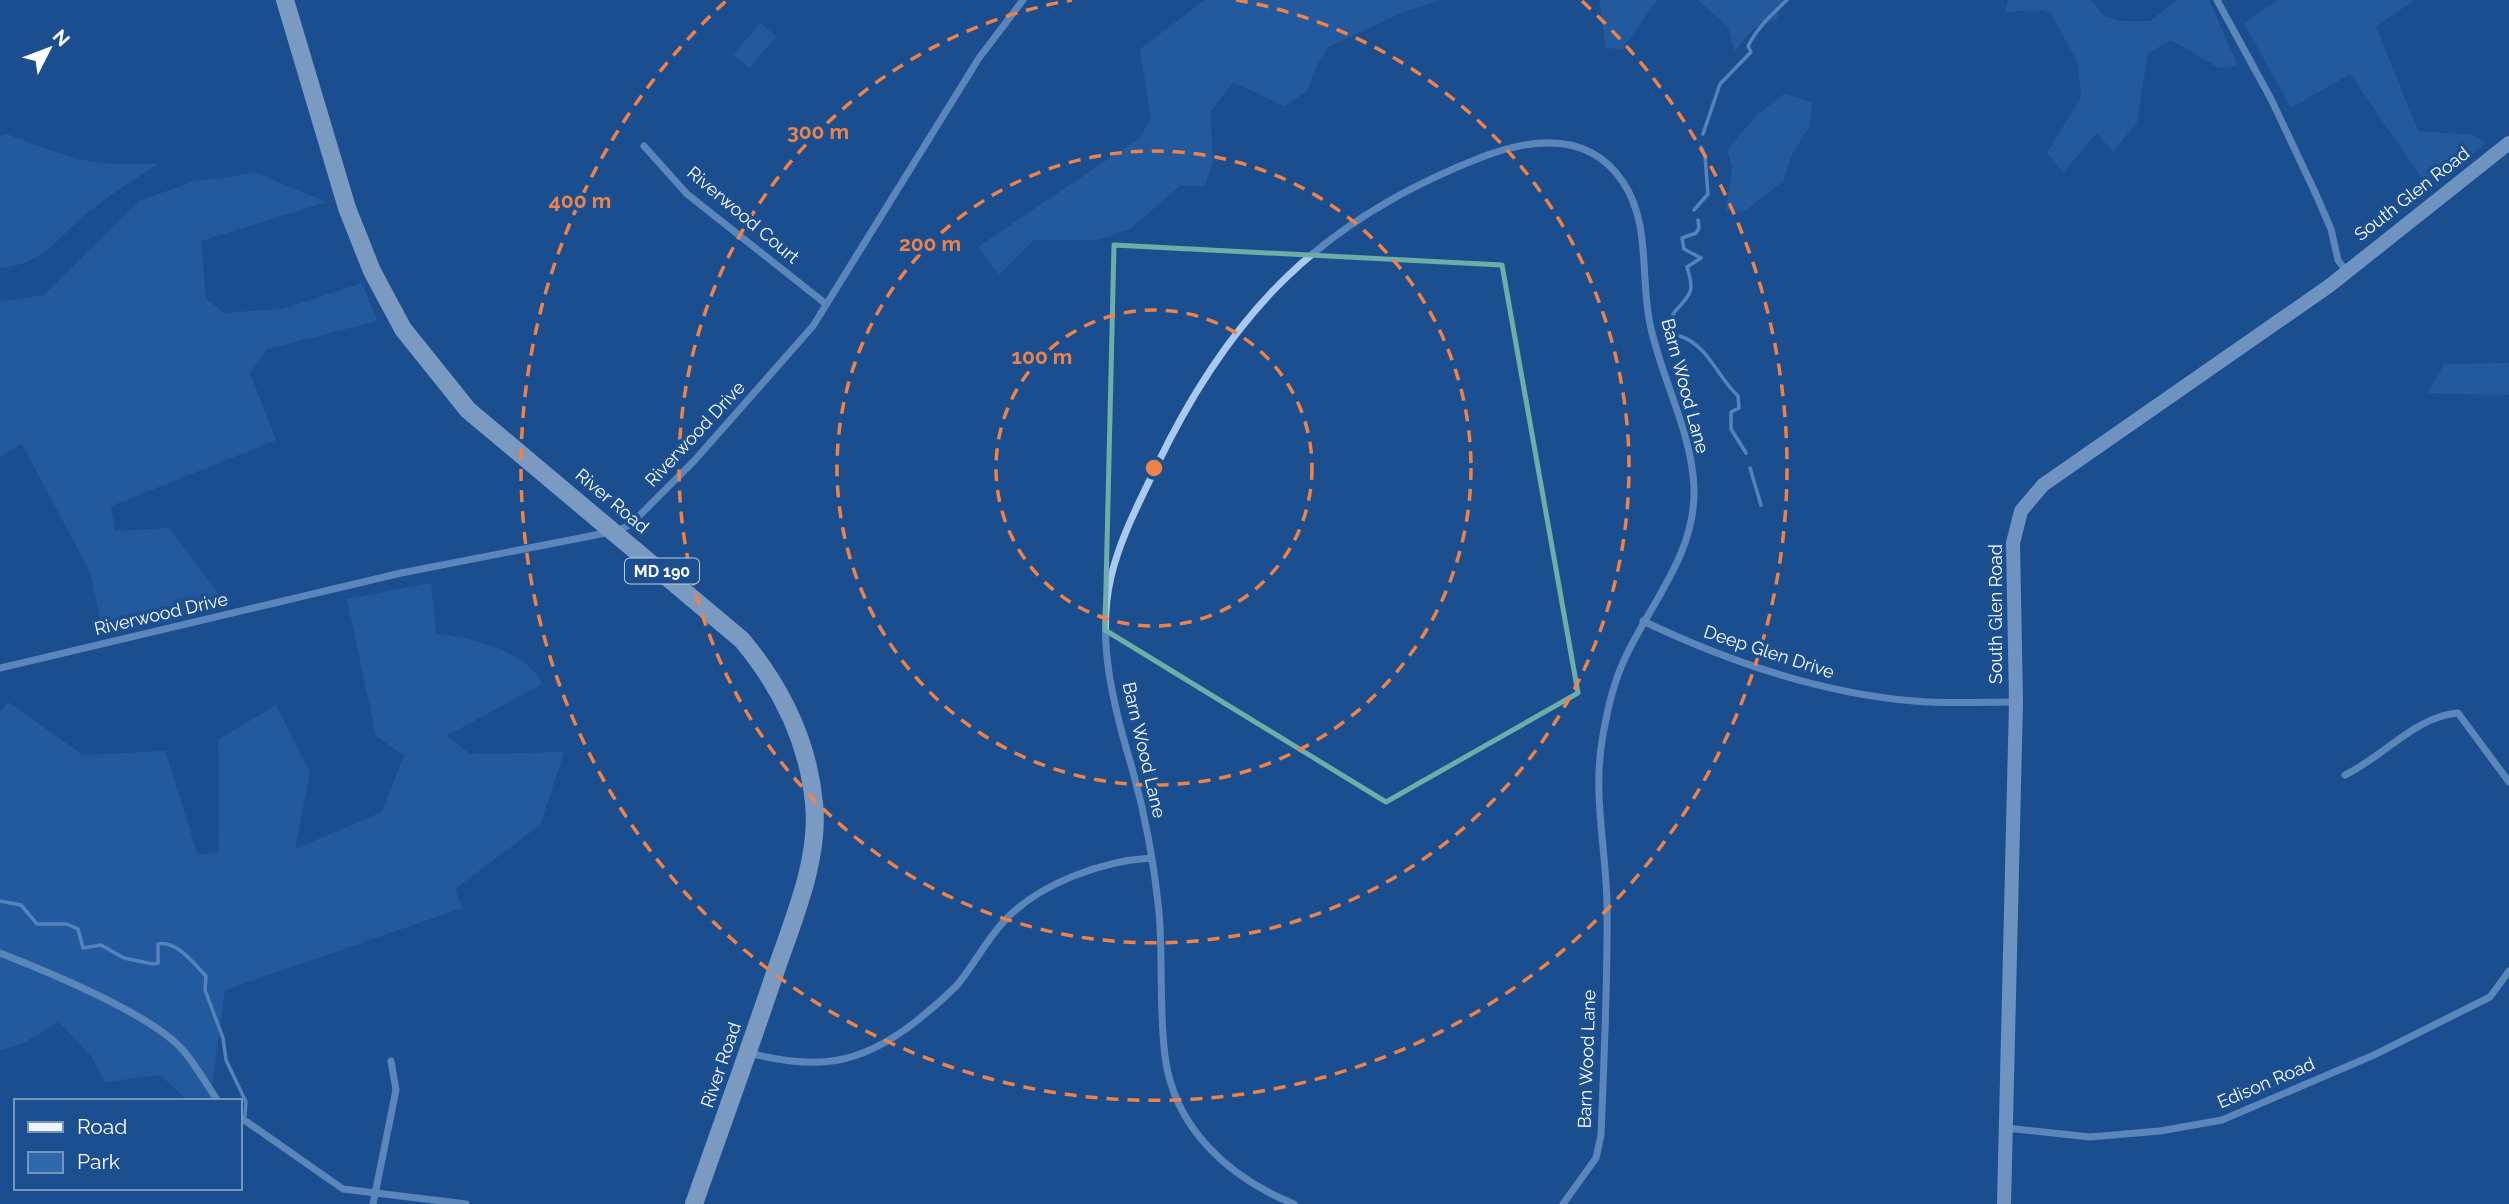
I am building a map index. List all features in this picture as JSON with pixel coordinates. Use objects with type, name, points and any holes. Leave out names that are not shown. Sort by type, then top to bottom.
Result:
[{"type":"main road","name":"River Road","points":[[285,0],[347,208],[372,271],[403,329],[468,410],[616,531],[742,640],[767,670],[788,707],[802,742],[814,803],[813,840],[799,900],[694,1204]]},
{"type":"main road","name":"South Glen Road","points":[[2004,1204],[2016,702],[2013,543],[2018,519],[2031,497],[2043,485],[2151,413],[2346,271],[2509,143]]},
{"type":"street","name":"Riverwood Drive","points":[[0,668],[426,567],[616,531],[629,525],[694,461],[813,326],[979,58],[1023,0]]},
{"type":"street","points":[[2217,0],[2298,156],[2331,229],[2338,260],[2346,271]]},
{"type":"street","name":"Barn Wood Lane","points":[[1294,1204],[1229,1168],[1199,1138],[1177,1098],[1165,1062],[1163,975],[1151,859],[1144,817],[1119,729],[1106,644],[1110,580],[1129,525],[1205,375],[1256,309],[1304,260],[1362,217],[1422,181],[1510,146],[1545,141],[1577,145],[1611,166],[1624,183],[1640,223],[1649,321],[1688,450],[1694,487],[1684,547],[1667,584],[1643,621],[1623,660],[1608,704],[1600,749],[1597,796],[1607,900],[1601,1135],[1596,1158],[1563,1204]]},
{"type":"street","name":"Riverwood Court","points":[[644,146],[687,194],[826,304]]},
{"type":"street","name":"Deep Glen Drive","points":[[1643,621],[1689,643],[1773,674],[1838,691],[1915,702],[2016,702]]},
{"type":"street","points":[[2345,775],[2369,764],[2422,723],[2435,717],[2458,713],[2509,782]]},
{"type":"street","points":[[748,1053],[811,1064],[861,1056],[890,1041],[928,1012],[957,984],[1007,917],[1041,893],[1121,860],[1151,859]]},
{"type":"street","points":[[0,953],[81,989],[151,1026],[180,1047],[217,1099]]},
{"type":"street","name":"Edison Road","points":[[2006,1128],[2090,1137],[2161,1131],[2222,1119],[2374,1055],[2490,997],[2509,971]]},
{"type":"street","points":[[373,1204],[396,1090],[391,1060]]},
{"type":"street","points":[[242,1118],[344,1189],[466,1204]]},
{"type":"highlighted area","points":[[1114,245],[1502,265],[1578,693],[1386,802],[1105,630]]},
{"type":"green space","points":[[1205,0],[1441,0],[1406,11],[1328,47],[1317,65],[1307,91],[1284,106],[1233,82],[1210,112],[1213,160],[1205,186],[1181,185],[1130,229],[1098,240],[1034,240],[999,275],[978,247],[1141,137],[1151,117],[1140,49]]},
{"type":"green space","points":[[1599,0],[1657,0],[1622,49],[1606,48]]},
{"type":"green space","points":[[1698,0],[1784,0],[1777,18],[1753,29],[1735,51],[1728,27]]},
{"type":"green space","points":[[2008,0],[2091,0],[2105,17],[2124,21],[2150,21],[2178,0],[2209,0],[2238,66],[2219,68],[2171,40],[2148,53],[2137,122],[2113,152],[2097,133],[2063,172],[2047,153],[2081,97],[2078,63],[2051,13],[2040,10],[2005,12]]},
{"type":"green space","points":[[2278,0],[2414,0],[2376,27],[2418,131],[2473,135],[2485,143],[2431,191],[2350,74],[2291,108],[2244,23]]},
{"type":"green space","points":[[761,23],[776,37],[749,68],[733,54]]},
{"type":"green space","points":[[1784,94],[1812,103],[1809,127],[1792,154],[1784,180],[1745,211],[1726,210],[1732,167],[1727,150],[1758,114]]},
{"type":"green space","points":[[7,134],[81,159],[116,164],[159,163],[110,195],[42,253],[17,265],[0,268],[0,137]]},
{"type":"green space","points":[[257,173],[326,202],[201,241],[206,299],[225,313],[283,309],[362,283],[377,321],[267,349],[250,373],[276,440],[111,506],[115,531],[169,528],[226,604],[103,635],[91,574],[22,444],[0,457],[0,302],[44,295],[139,201],[192,182]]},
{"type":"green space","points":[[2509,363],[2509,395],[2428,393],[2444,364]]},
{"type":"green space","points":[[431,583],[436,633],[496,648],[524,662],[534,672],[542,684],[446,736],[470,754],[564,752],[540,825],[455,889],[462,908],[225,990],[210,1099],[187,1099],[160,1075],[105,1082],[91,1056],[59,1022],[25,1042],[0,1050],[0,712],[8,702],[83,755],[165,751],[198,855],[219,852],[218,740],[276,705],[310,772],[295,849],[382,812],[404,755],[376,736],[347,599]]},
{"type":"waterway","points":[[1703,134],[1720,84],[1751,52],[1748,46],[1756,33],[1787,0]]},
{"type":"waterway","points":[[1694,210],[1708,194],[1705,156],[1701,147]]},
{"type":"waterway","points":[[1676,324],[1673,314],[1691,289],[1687,267],[1701,258],[1684,249],[1682,238],[1696,233],[1699,228],[1698,220]]},
{"type":"waterway","points":[[1680,336],[1706,354],[1738,396],[1739,408],[1731,412],[1731,429],[1746,453]]},
{"type":"waterway","points":[[1750,468],[1761,505]]},
{"type":"waterway","points":[[0,901],[21,905],[37,924],[67,924],[78,929],[83,948],[101,945],[124,958],[153,964],[158,963],[158,944],[172,946],[185,954],[206,976],[205,990],[223,1038],[226,1060],[246,1102],[245,1116]]}]
